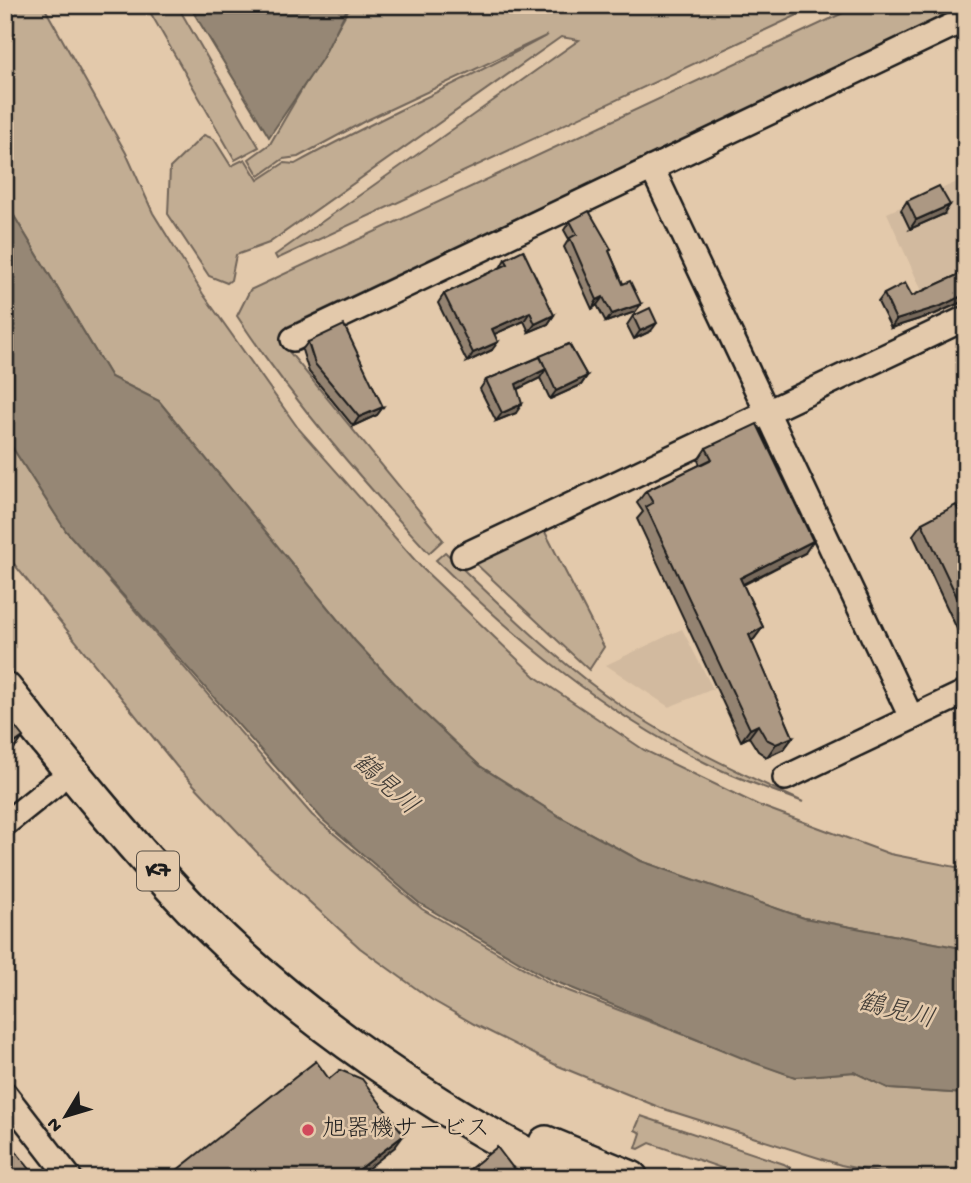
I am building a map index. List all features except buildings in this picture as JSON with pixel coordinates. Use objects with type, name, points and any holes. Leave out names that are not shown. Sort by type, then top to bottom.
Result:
[{"type":"highway","name":"K7","points":[[5,689],[128,838],[191,908],[331,1034],[425,1096],[610,1178]]},
{"type":"highway","name":"K7","points":[[5,702],[105,824],[187,915],[253,978],[421,1101],[555,1178]]},
{"type":"highway","name":"K7","points":[[331,1034],[463,1117],[572,1178]]},
{"type":"highway","name":"K7","points":[[331,1034],[555,1147],[631,1178]]},
{"type":"street","points":[[293,339],[966,19]]},
{"type":"street","points":[[652,167],[911,717]]},
{"type":"street","points":[[463,556],[966,318]]},
{"type":"street","points":[[785,778],[966,692]]},
{"type":"street","points":[[5,824],[55,784]]},
{"type":"street","points":[[5,1094],[70,1178]]},
{"type":"shaded area","points":[[5,5],[43,5],[126,153],[153,213],[203,294],[298,428],[421,567],[537,678],[644,750],[758,805],[890,854],[966,869],[966,949],[804,918],[641,861],[560,817],[480,766],[413,703],[355,641],[159,401],[111,377],[5,201]]},
{"type":"shaded area","points":[[146,5],[177,5],[259,147],[235,160]]},
{"type":"shaded area","points":[[351,5],[819,5],[277,259],[275,255],[579,40],[561,37],[269,243],[236,255],[231,280],[227,283],[209,276],[168,214],[170,168],[204,135],[214,139],[231,166],[245,159],[258,180],[284,163],[295,164],[548,35],[365,121],[298,157],[283,159],[259,176],[249,159],[270,144]]},
{"type":"shaded area","points":[[860,5],[965,5],[287,327],[286,348],[443,540],[429,553],[328,438],[281,379],[237,316],[250,290]]},
{"type":"shaded area","points":[[966,178],[966,302],[934,318],[887,213]]},
{"type":"shaded area","points":[[5,436],[66,531],[312,815],[422,909],[553,985],[795,1077],[854,1072],[890,1089],[966,1094],[966,1178],[903,1178],[841,1165],[661,1108],[556,1065],[474,1024],[432,1000],[360,948],[267,863],[177,767],[5,553]]},
{"type":"shaded area","points":[[544,530],[604,647],[589,670],[475,563]]},
{"type":"shaded area","points":[[445,552],[553,653],[623,707],[689,746],[803,802],[704,762],[666,742],[595,697],[497,618],[436,560]]},
{"type":"shaded area","points":[[682,629],[713,689],[669,707],[606,665]]},
{"type":"shaded area","points":[[641,1116],[784,1164],[806,1178],[750,1178],[650,1143],[636,1148],[641,1133],[635,1130]]},
{"type":"water","points":[[189,5],[349,5],[322,59],[269,137]]},
{"type":"water","name":"鶴見川","points":[[5,201],[111,377],[159,401],[355,641],[413,703],[480,766],[560,817],[641,861],[804,918],[966,949],[966,1094],[890,1089],[854,1072],[795,1077],[547,978],[419,903],[323,820],[66,531],[5,436]]},
{"type":"place","name":"旭器機サービス","points":[[308,1130]]}]
